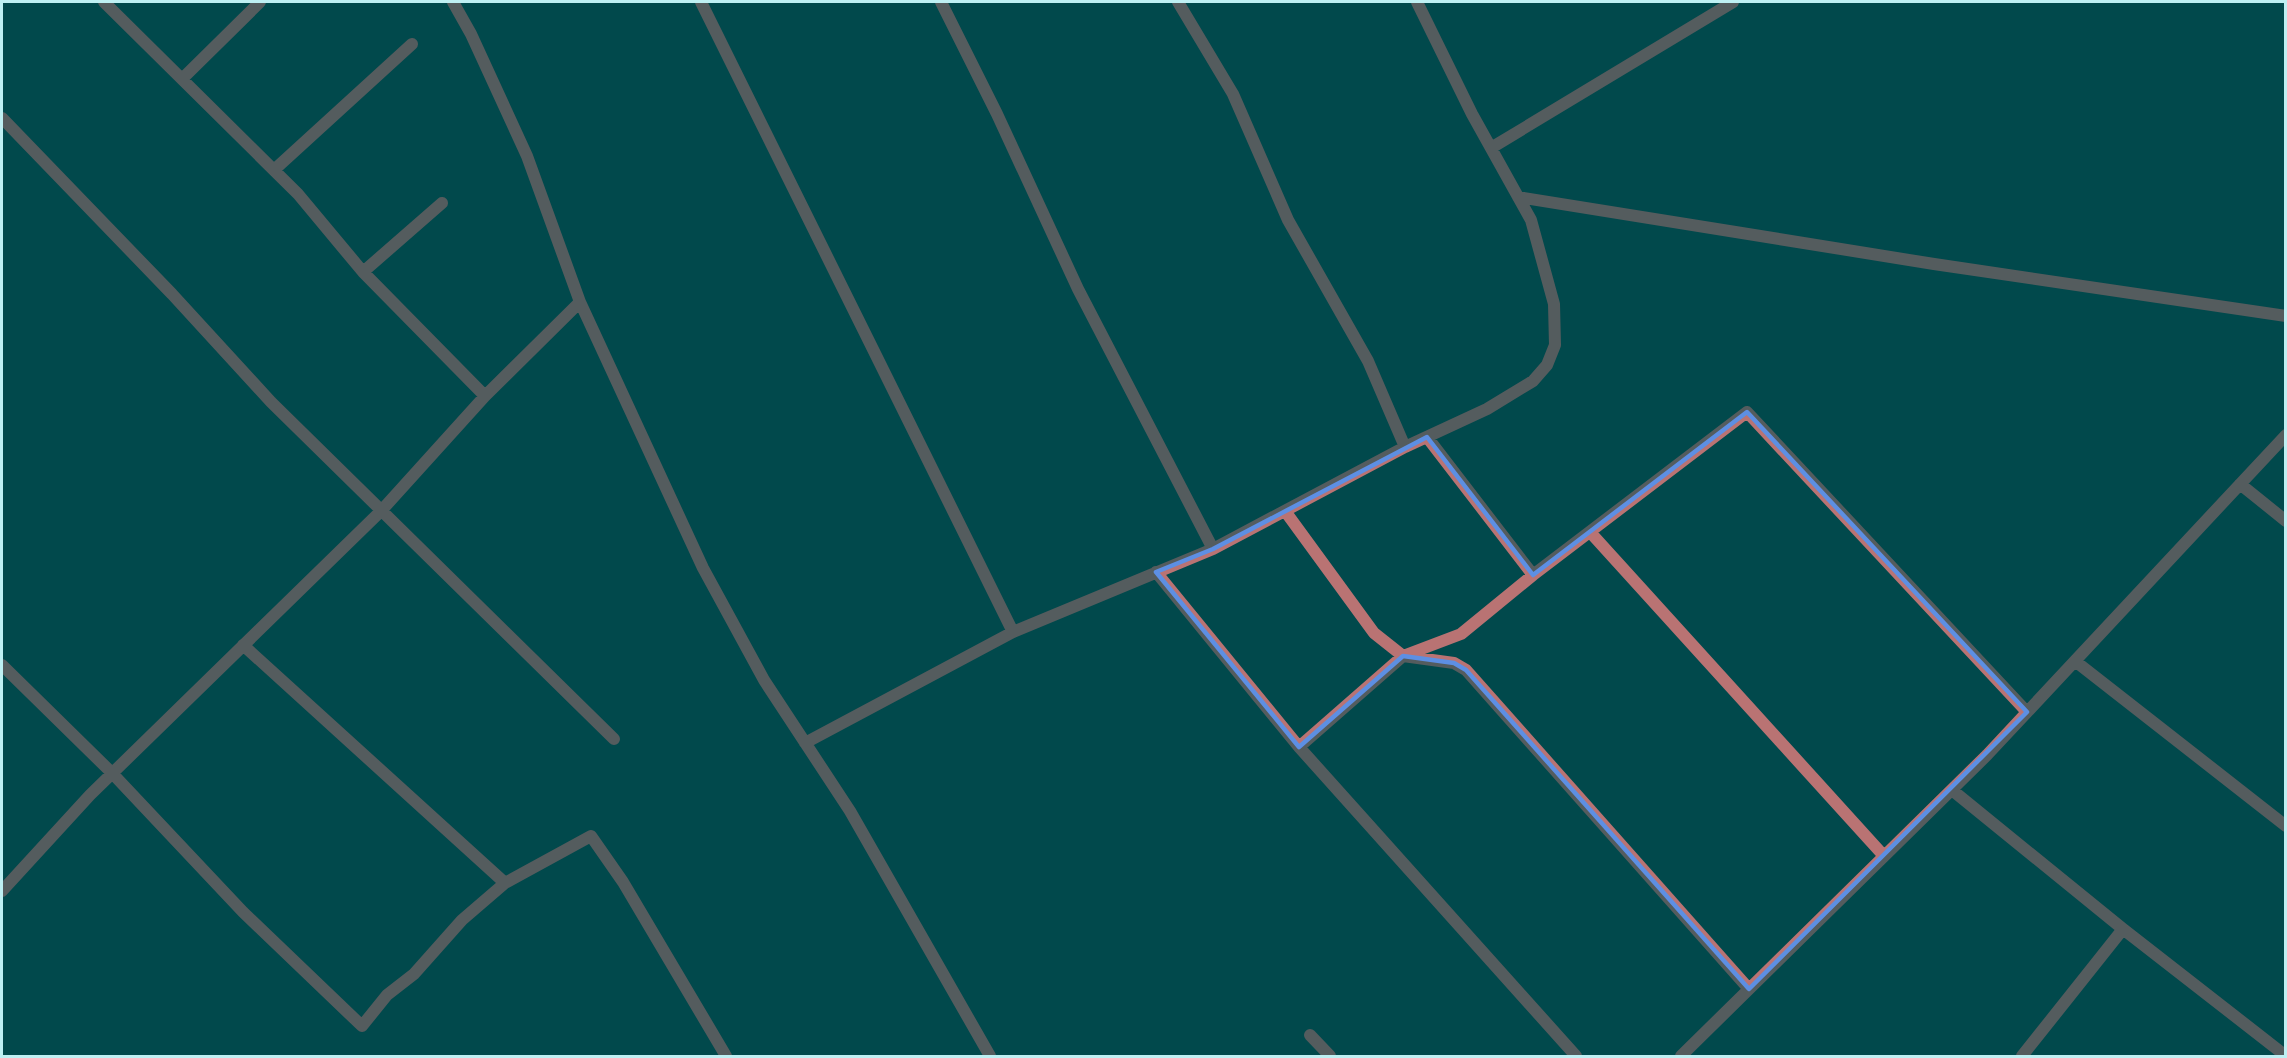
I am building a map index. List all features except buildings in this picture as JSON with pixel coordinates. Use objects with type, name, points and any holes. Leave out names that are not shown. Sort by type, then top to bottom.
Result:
[{"type":"street","points":[[104,2],[298,194],[363,272],[485,396]]},
{"type":"street","points":[[183,79],[260,2]]},
{"type":"street","points":[[453,2],[471,34],[527,156],[580,302],[703,568],[764,680],[850,811],[990,1056]]},
{"type":"street","points":[[701,2],[1013,632]]},
{"type":"street","points":[[941,2],[997,114],[1078,289],[1213,549]]},
{"type":"street","points":[[1178,2],[1233,94],[1288,220],[1368,361],[1405,447]]},
{"type":"street","points":[[805,743],[1013,632],[1213,549],[1405,447],[1487,410],[1533,381],[1547,365],[1555,345],[1554,304],[1531,220],[1491,148],[1417,2]]},
{"type":"street","points":[[1491,148],[1733,2]]},
{"type":"street","points":[[274,170],[412,44]]},
{"type":"street","points":[[2,118],[172,294],[271,402],[614,739]]},
{"type":"street","points":[[1518,197],[1934,264],[2286,316]]},
{"type":"street","points":[[363,272],[442,203]]},
{"type":"street","points":[[2,891],[112,773],[381,511],[485,396],[580,302]]},
{"type":"street","points":[[1299,747],[1403,656],[1461,634],[1533,575],[1747,412],[2027,712]]},
{"type":"street","points":[[1681,1056],[1952,790],[2286,435]]},
{"type":"street","points":[[1427,437],[1533,575]]},
{"type":"street","points":[[2240,484],[2286,521]]},
{"type":"street","points":[[1285,512],[1374,633],[1403,656],[1454,663],[1466,670],[1749,989]]},
{"type":"street","points":[[1590,532],[1884,856]]},
{"type":"street","points":[[1156,572],[1299,747],[1576,1056]]},
{"type":"street","points":[[243,645],[505,883]]},
{"type":"street","points":[[2075,661],[2286,826]]},
{"type":"street","points":[[2,665],[112,773],[243,912],[362,1026],[387,994],[414,974],[462,920],[505,883],[591,836],[623,882],[726,1056]]},
{"type":"street","points":[[1952,790],[2123,929],[2286,1056]]},
{"type":"street","points":[[2022,1056],[2123,929]]},
{"type":"street","points":[[1310,1035],[1330,1056]]},
{"type":"highlighted area","points":[[1747,412],[2027,712],[1749,989],[1466,670],[1454,663],[1403,656],[1299,747],[1156,572],[1213,549],[1427,437],[1533,575]]}]
